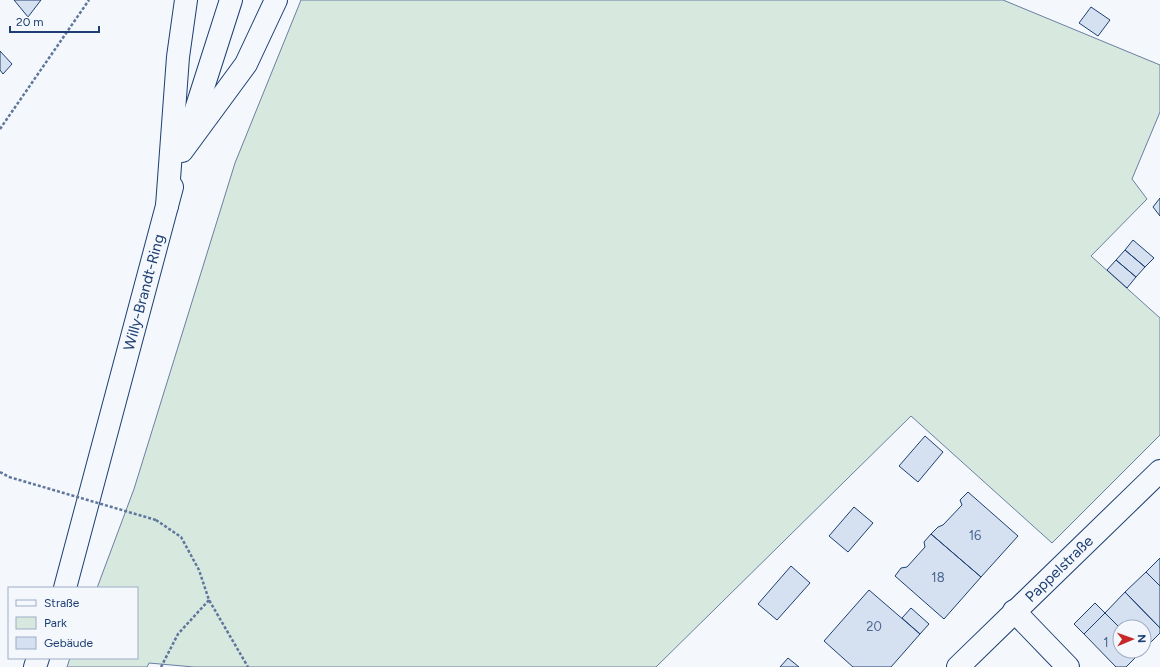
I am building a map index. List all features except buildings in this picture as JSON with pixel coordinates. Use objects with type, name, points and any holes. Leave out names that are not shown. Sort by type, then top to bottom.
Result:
[{"type":"street","points":[[167,206],[178,57],[186,0]]},
{"type":"street","name":"Willy-Brandt-Ring","points":[[65,587],[182,151],[231,0]]},
{"type":"street","points":[[182,151],[246,64],[276,0]]},
{"type":"street","name":"Pappelstraße","points":[[958,667],[1160,471]]},
{"type":"street","points":[[1014,611],[1068,667]]},
{"type":"path","points":[[0,129],[89,0]]},
{"type":"path","points":[[0,472],[9,477],[156,520],[181,537],[199,570],[209,600],[248,667]]},
{"type":"path","points":[[162,667],[178,634],[209,600]]},
{"type":"green space","points":[[301,0],[1003,0],[1160,65],[1160,112],[1132,179],[1147,199],[1091,256],[1160,318],[1160,435],[1052,543],[911,416],[656,667],[194,667],[149,663],[147,667],[67,667],[70,659],[138,659],[138,587],[97,587],[134,489],[235,163]]}]
